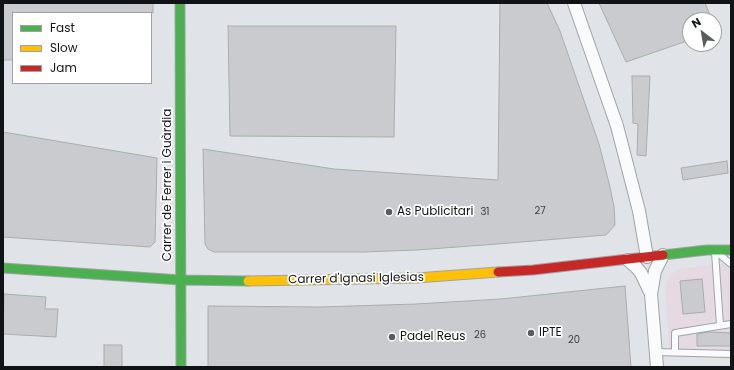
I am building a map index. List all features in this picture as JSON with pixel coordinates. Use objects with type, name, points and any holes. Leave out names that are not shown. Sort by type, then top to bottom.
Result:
[{"type":"street","name":"Carrer de Ferrer i Guàrdia","points":[[180,3],[180,280],[182,367]]},
{"type":"street","points":[[574,3],[617,126],[639,211],[647,257]]},
{"type":"street","name":"Carrer d'Ignasi Iglesias","points":[[711,250],[731,243]]},
{"type":"street","name":"Carrer d'Ignasi Iglesias","points":[[3,268],[180,280],[296,281],[416,278],[533,270],[711,250],[731,250]]},
{"type":"street","points":[[657,367],[651,294],[655,270],[663,255]]},
{"type":"street","points":[[628,260],[641,273],[651,294]]},
{"type":"lane","points":[[711,250],[731,264]]},
{"type":"lane","points":[[711,250],[720,325]]},
{"type":"lane","points":[[675,352],[675,333],[731,324]]},
{"type":"lane","points":[[656,352],[731,354]]},
{"type":"shaded area","points":[[731,262],[731,358],[670,357],[665,289],[667,281],[672,274],[679,269]]},
{"type":"building","points":[[3,3],[153,3],[153,13],[12,12],[12,60],[3,60]]},
{"type":"building","points":[[500,3],[547,3],[560,31],[599,144],[609,183],[614,206],[615,225],[606,235],[417,250],[363,252],[214,252],[208,249],[205,244],[203,149],[334,169],[498,180]]},
{"type":"building","points":[[599,3],[705,3],[709,12],[682,12],[682,43],[626,62]]},
{"type":"building","points":[[228,26],[396,26],[394,137],[230,136]]},
{"type":"building","points":[[632,76],[650,76],[646,156],[637,155],[638,124],[633,123]]},
{"type":"building","points":[[3,132],[157,158],[155,242],[150,247],[3,237]]},
{"type":"building","points":[[727,161],[728,173],[683,180],[681,168]]},
{"type":"building","points":[[702,279],[705,312],[683,314],[680,281]]},
{"type":"building","points":[[625,286],[631,367],[208,367],[208,306],[319,307],[416,304],[501,299]]},
{"type":"building","points":[[4,294],[46,297],[45,309],[58,309],[56,337],[3,334]]},
{"type":"building","points":[[708,332],[731,333],[731,346],[697,346],[697,334]]},
{"type":"building","points":[[104,345],[122,345],[122,367],[104,367]]},
{"type":"traffic: fast","points":[[180,3],[181,367]]},
{"type":"traffic: fast","points":[[663,255],[707,250],[731,250]]},
{"type":"traffic: fast","points":[[3,268],[181,280],[248,281]]},
{"type":"traffic: slow","points":[[248,281],[416,278],[498,272]]},
{"type":"traffic: jam","points":[[498,272],[533,270],[663,255]]},
{"type":"place","name":"As Publicitari","points":[[389,212]]},
{"type":"place","name":"IPTE","points":[[531,333]]},
{"type":"place","name":"Padel Reus","points":[[392,337]]}]
